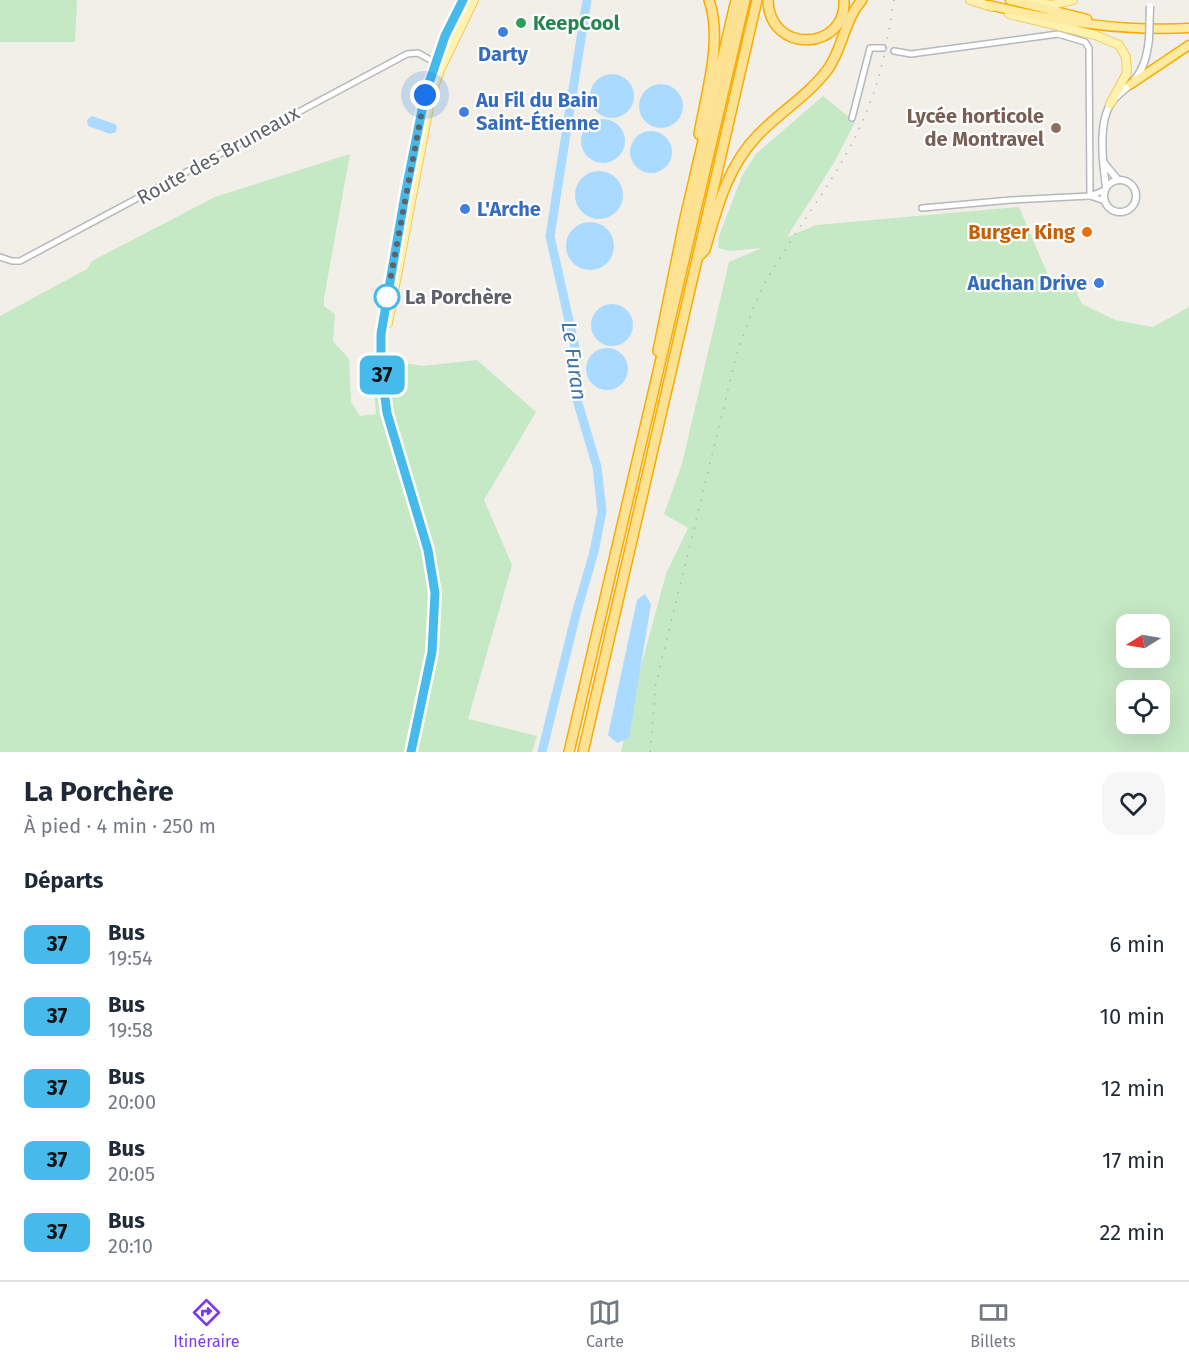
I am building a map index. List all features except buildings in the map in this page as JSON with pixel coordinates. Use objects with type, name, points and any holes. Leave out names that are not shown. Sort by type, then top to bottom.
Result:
[{"type":"highway","points":[[685,218],[713,54],[714,32],[709,0]]},
{"type":"highway","points":[[660,368],[658,351],[685,218],[736,0]]},
{"type":"highway","points":[[569,752],[745,0]]},
{"type":"highway","points":[[583,752],[757,0]]},
{"type":"highway","points":[[768,0],[770,14],[783,33],[795,39],[808,41],[819,38],[837,26],[843,15],[844,0]]},
{"type":"highway","points":[[696,259],[705,250],[725,184],[744,152],[757,136],[812,87],[828,69],[838,50],[854,0]]},
{"type":"highway","points":[[851,14],[862,0]]},
{"type":"highway","points":[[1013,0],[1080,18],[1144,26],[1189,26]]},
{"type":"highway","points":[[989,5],[1038,17],[1078,23],[1142,29],[1189,26]]},
{"type":"highway","points":[[1131,84],[1189,45]]},
{"type":"main road","points":[[411,752],[432,652],[435,593],[428,550],[387,413],[381,369],[382,354],[431,96],[453,20],[463,0]]},
{"type":"main road","points":[[438,66],[463,24],[474,0]]},
{"type":"main road","points":[[970,0],[1004,12],[1095,34],[1119,45],[1126,57],[1127,73],[1110,105]]},
{"type":"main road","points":[[1013,0],[1052,5],[1073,0]]},
{"type":"main road","points":[[453,20],[463,24]]},
{"type":"street","points":[[1105,201],[1102,151],[1105,121],[1110,105],[1131,84],[1143,67],[1148,52],[1149,3]]},
{"type":"street","points":[[894,51],[911,54],[1058,34],[1086,42],[1089,48],[1090,196]]},
{"type":"street","points":[[852,118],[870,48],[883,48]]},
{"type":"street","name":"Route des Bruneaux","points":[[0,257],[20,261],[407,54],[418,53],[438,66]]},
{"type":"street","points":[[1104,163],[1118,180]]},
{"type":"street","points":[[922,208],[1090,196],[1105,201],[1117,212],[1133,205],[1136,196],[1133,187],[1126,181],[1118,180],[1090,196]]},
{"type":"green space","points":[[0,0],[77,0],[75,42],[0,42]]},
{"type":"green space","points":[[823,96],[855,122],[835,161],[787,237],[816,225],[1019,207],[1051,282],[1069,276],[1082,304],[1115,320],[1153,327],[1189,307],[1189,752],[621,752],[636,685],[666,574],[688,528],[664,514],[682,464],[729,262],[762,248],[730,251],[718,248],[719,236],[742,176],[756,154]]},
{"type":"green space","points":[[350,154],[324,306],[335,314],[333,341],[349,359],[351,402],[360,416],[376,414],[372,363],[397,362],[423,366],[477,360],[536,412],[484,500],[512,565],[468,719],[537,736],[532,752],[0,752],[0,316],[87,269],[92,261],[215,197]]},
{"type":"water","points":[[612,74],[628,80],[634,96],[628,112],[612,118],[596,112],[590,96],[596,80]]},
{"type":"water","points":[[661,84],[676,91],[683,106],[676,121],[661,128],[646,121],[639,106],[646,91]]},
{"type":"water","points":[[92,116],[115,124],[116,132],[110,134],[88,126],[87,120]]},
{"type":"water","points":[[603,119],[618,126],[625,141],[618,156],[603,163],[588,156],[581,141],[588,126]]},
{"type":"water","points":[[651,131],[659,132],[666,137],[671,144],[671,160],[666,167],[659,172],[651,173],[643,172],[636,167],[631,160],[630,152],[631,144],[636,137],[643,132]]},
{"type":"water","points":[[594,171],[604,171],[616,178],[623,190],[623,200],[616,212],[604,219],[594,219],[579,208],[575,200],[575,190],[586,175]]},
{"type":"water","points":[[585,222],[595,222],[607,229],[614,241],[614,251],[607,263],[595,270],[585,270],[570,259],[566,251],[566,241],[577,226]]},
{"type":"water","points":[[612,304],[627,310],[633,325],[627,340],[612,346],[597,340],[591,325],[597,310]]},
{"type":"water","points":[[607,348],[622,354],[628,369],[622,384],[607,390],[592,384],[586,369],[592,354]]},
{"type":"water","points":[[645,594],[651,604],[629,738],[617,743],[608,735],[637,600]]},
{"type":"waterway","name":"Le Furan","points":[[542,752],[576,614],[594,552],[602,511],[597,467],[575,393],[576,352],[550,236],[587,0]]},
{"type":"railway","points":[[650,752],[656,683],[737,353],[767,279],[826,188],[861,125],[885,52],[894,0]]},
{"type":"bus line","name":"37","points":[[411,752],[432,652],[435,593],[428,550],[387,413],[381,369],[381,334],[425,95],[445,36],[463,0]]},
{"type":"place","name":"KeepCool","points":[[521,23]]},
{"type":"place","name":"Darty","points":[[503,32]]},
{"type":"place","name":"Au Fil du Bain Saint-Étienne","points":[[464,112]]},
{"type":"place","name":"Lycée horticole de Montravel","points":[[1056,128]]},
{"type":"place","name":"L'Arche","points":[[465,209]]},
{"type":"place","name":"Burger King","points":[[1087,232]]},
{"type":"place","name":"Auchan Drive","points":[[1099,283]]},
{"type":"place","name":"La Porchère","points":[[387,297]]},
{"type":"route","points":[[387,297],[425,95]]}]
